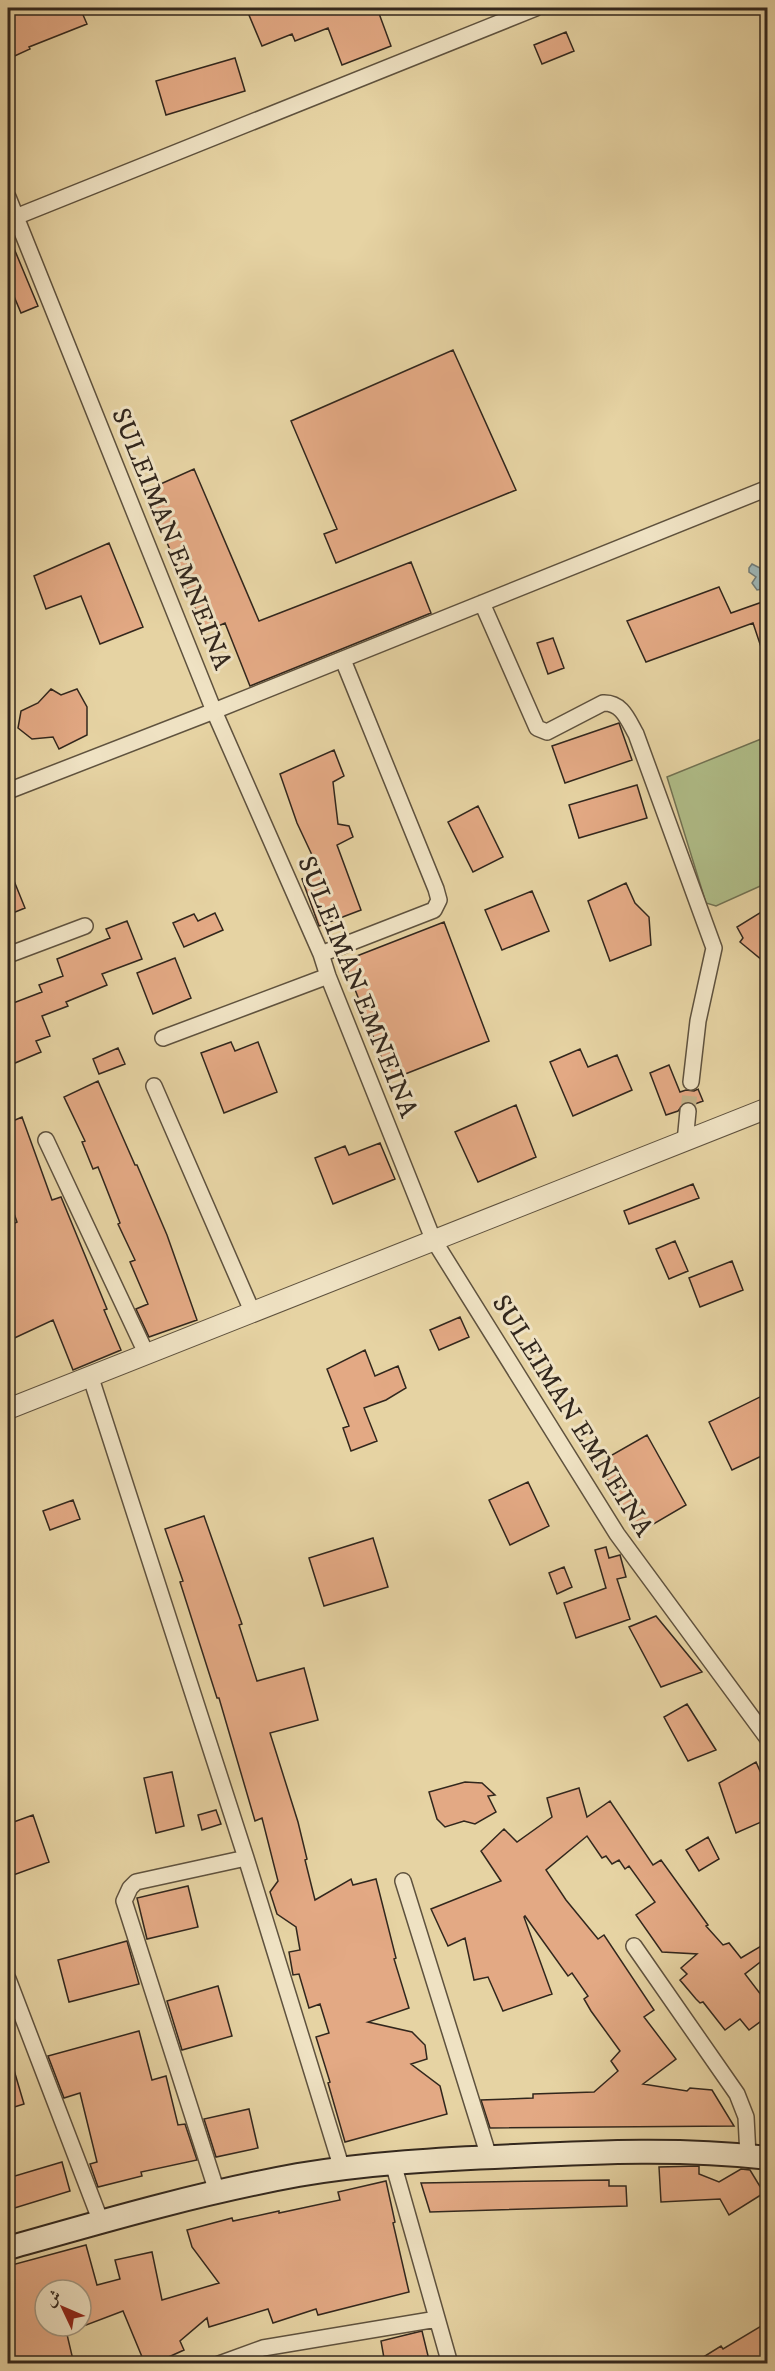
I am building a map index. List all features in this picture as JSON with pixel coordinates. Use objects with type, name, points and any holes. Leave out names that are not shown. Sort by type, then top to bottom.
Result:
[{"type":"main road","points":[[8,2248],[217,2192],[342,2169],[393,2163],[489,2157],[659,2151],[758,2157]]},
{"type":"street","points":[[11,219],[536,8]]},
{"type":"street","name":"SULEIMAN EMNEINA","points":[[8,197],[11,219],[214,711],[321,954],[433,1239],[617,1534],[768,1739]]},
{"type":"street","points":[[8,791],[343,660],[768,488]]},
{"type":"street","points":[[482,603],[537,728],[546,732],[603,703],[610,702],[621,709],[636,734],[714,948],[698,1021],[692,1082]]},
{"type":"street","points":[[321,954],[434,910],[439,900],[343,660]]},
{"type":"street","points":[[8,955],[85,926]]},
{"type":"street","points":[[164,1038],[328,976]]},
{"type":"street","points":[[154,1086],[252,1311]]},
{"type":"street","points":[[8,1409],[768,1108]]},
{"type":"street","points":[[685,1142],[688,1111]]},
{"type":"street","points":[[46,1140],[146,1353]]},
{"type":"street","points":[[90,1375],[246,1858],[342,2169]]},
{"type":"street","points":[[217,2192],[124,1901],[130,1888],[143,1879],[246,1858]]},
{"type":"street","points":[[403,1881],[489,2157]]},
{"type":"street","points":[[634,1946],[737,2094],[758,2157]]},
{"type":"street","points":[[8,1978],[101,2222]]},
{"type":"street","points":[[393,2163],[450,2364]]},
{"type":"street","points":[[219,2364],[263,2348],[437,2319]]},
{"type":"green space","points":[[761,739],[767,757],[767,883],[716,906],[706,903],[667,777]]},
{"type":"water","points":[[752,564],[760,568],[761,577],[767,584],[762,589],[757,590],[752,583],[756,577],[749,572]]},
{"type":"building","points":[[8,8],[80,8],[87,24],[29,47],[30,49],[8,59]]},
{"type":"building","points":[[246,8],[282,8],[285,14],[302,8],[377,8],[391,46],[342,65],[328,28],[295,41],[292,34],[262,46]]},
{"type":"building","points":[[566,32],[574,51],[542,64],[534,45]]},
{"type":"building","points":[[235,58],[245,91],[166,115],[156,81]]},
{"type":"building","points":[[8,234],[38,306],[21,313],[8,282]]},
{"type":"building","points":[[453,350],[516,490],[336,563],[324,534],[337,529],[291,421]]},
{"type":"building","points":[[194,469],[259,621],[411,562],[431,613],[250,686],[225,623],[205,632],[145,491]]},
{"type":"building","points":[[109,543],[143,627],[100,644],[81,596],[46,609],[34,576]]},
{"type":"building","points":[[719,587],[731,613],[768,600],[768,658],[765,659],[753,623],[646,662],[627,621]]},
{"type":"building","points":[[553,638],[564,668],[548,674],[537,643]]},
{"type":"building","points":[[51,689],[61,695],[77,689],[87,707],[87,735],[59,749],[53,737],[32,739],[18,728],[21,711],[38,703]]},
{"type":"building","points":[[619,723],[632,760],[565,783],[552,746]]},
{"type":"building","points":[[334,750],[344,776],[333,782],[338,824],[349,826],[353,837],[337,845],[361,910],[319,926],[302,879],[320,872],[297,823],[280,774]]},
{"type":"building","points":[[637,785],[647,818],[579,838],[569,805]]},
{"type":"building","points":[[478,806],[503,857],[473,872],[448,822]]},
{"type":"building","points":[[8,866],[25,908],[8,915]]},
{"type":"building","points":[[626,883],[635,903],[649,917],[651,945],[610,961],[588,901]]},
{"type":"building","points":[[532,891],[549,931],[502,950],[485,910]]},
{"type":"building","points":[[768,908],[768,965],[740,942],[743,938],[737,927]]},
{"type":"building","points":[[215,913],[223,930],[184,947],[173,923],[194,914],[198,921]]},
{"type":"building","points":[[127,921],[142,959],[102,974],[107,985],[66,1002],[68,1006],[42,1016],[50,1036],[36,1041],[41,1052],[8,1066],[8,1005],[42,992],[39,985],[63,976],[57,959],[110,938],[106,929]]},
{"type":"building","points":[[444,922],[489,1041],[390,1080],[344,961]]},
{"type":"building","points":[[175,958],[191,998],[153,1014],[137,973]]},
{"type":"building","points":[[231,1042],[235,1051],[258,1042],[277,1092],[224,1113],[201,1053]]},
{"type":"building","points":[[118,1048],[125,1064],[99,1074],[93,1059]]},
{"type":"building","points":[[580,1049],[588,1067],[617,1055],[632,1090],[573,1116],[550,1062]]},
{"type":"building","points":[[669,1065],[680,1092],[698,1089],[703,1101],[695,1104],[685,1102],[678,1111],[666,1115],[650,1073]]},
{"type":"building","points":[[98,1081],[167,1235],[197,1320],[149,1337],[136,1309],[148,1304],[130,1262],[135,1260],[118,1224],[120,1223],[98,1167],[93,1169],[82,1142],[85,1141],[64,1097]]},
{"type":"building","points":[[516,1105],[536,1157],[478,1182],[455,1132]]},
{"type":"building","points":[[22,1117],[52,1200],[61,1197],[107,1309],[104,1310],[121,1350],[73,1370],[53,1320],[8,1341],[8,1226],[17,1222],[8,1196],[8,1123]]},
{"type":"building","points":[[380,1143],[395,1179],[333,1204],[315,1158],[345,1146],[349,1155]]},
{"type":"building","points":[[693,1184],[699,1198],[629,1224],[624,1211]]},
{"type":"building","points":[[675,1241],[688,1271],[669,1279],[656,1249]]},
{"type":"building","points":[[732,1261],[743,1290],[700,1307],[689,1278]]},
{"type":"building","points":[[460,1317],[469,1337],[439,1350],[430,1330]]},
{"type":"building","points":[[365,1350],[375,1376],[398,1366],[406,1388],[386,1400],[364,1408],[377,1441],[351,1451],[343,1428],[349,1426],[327,1369]]},
{"type":"building","points":[[768,1393],[768,1453],[732,1470],[709,1422]]},
{"type":"building","points":[[647,1435],[686,1505],[638,1533],[598,1463]]},
{"type":"building","points":[[528,1482],[549,1526],[510,1545],[489,1500]]},
{"type":"building","points":[[73,1500],[80,1519],[50,1530],[43,1511]]},
{"type":"building","points":[[204,1516],[242,1624],[239,1625],[257,1681],[304,1668],[318,1720],[270,1733],[298,1822],[315,1900],[351,1879],[353,1885],[376,1879],[396,1958],[394,1959],[409,2008],[368,2022],[412,2032],[425,2045],[427,2059],[411,2064],[440,2086],[447,2114],[345,2142],[316,2037],[329,2033],[320,2004],[309,2008],[299,1974],[293,1975],[289,1952],[300,1950],[296,1927],[277,1914],[270,1892],[278,1881],[262,1818],[255,1821],[219,1698],[217,1698],[180,1582],[183,1581],[165,1529]]},
{"type":"building","points":[[373,1538],[388,1587],[324,1606],[309,1558]]},
{"type":"building","points":[[606,1547],[609,1558],[620,1555],[626,1577],[617,1579],[630,1619],[576,1638],[564,1603],[606,1588],[595,1550]]},
{"type":"building","points":[[564,1567],[572,1587],[557,1594],[549,1573]]},
{"type":"building","points":[[656,1616],[702,1672],[661,1687],[629,1627]]},
{"type":"building","points":[[687,1704],[716,1750],[688,1761],[664,1717]]},
{"type":"building","points":[[756,1762],[768,1789],[768,1819],[736,1833],[719,1783]]},
{"type":"building","points":[[172,1772],[184,1826],[156,1833],[144,1778]]},
{"type":"building","points":[[465,1782],[482,1783],[495,1795],[488,1796],[496,1812],[475,1824],[464,1821],[445,1827],[437,1819],[429,1792]]},
{"type":"building","points":[[579,1788],[587,1817],[610,1801],[653,1865],[661,1860],[708,1925],[706,1926],[723,1945],[729,1943],[741,1958],[768,1942],[768,1956],[745,1974],[768,2004],[768,2016],[749,2030],[740,2019],[725,2030],[703,2002],[700,2003],[680,1980],[687,1974],[681,1968],[697,1954],[662,1952],[636,1915],[655,1902],[629,1866],[625,1869],[619,1860],[612,1864],[606,1856],[602,1858],[587,1836],[546,1870],[566,1900],[598,1939],[604,1935],[654,2010],[644,2017],[676,2059],[643,2084],[687,2091],[690,2088],[712,2090],[734,2126],[490,2128],[481,2100],[533,2098],[533,2094],[594,2092],[618,2071],[611,2061],[620,2051],[591,2011],[584,1999],[588,1996],[572,1973],[568,1976],[525,1916],[552,1994],[503,2011],[488,1977],[474,1980],[465,1938],[448,1946],[431,1909],[501,1881],[481,1851],[504,1829],[517,1842],[552,1817],[547,1798]]},
{"type":"building","points":[[216,1810],[221,1824],[202,1830],[198,1815]]},
{"type":"building","points":[[33,1815],[49,1862],[8,1877],[8,1824]]},
{"type":"building","points":[[708,1837],[719,1859],[699,1871],[686,1850]]},
{"type":"building","points":[[188,1886],[198,1927],[147,1939],[137,1898]]},
{"type":"building","points":[[127,1941],[139,1984],[69,2002],[58,1960]]},
{"type":"building","points":[[218,1986],[232,2036],[182,2050],[167,2001]]},
{"type":"building","points":[[139,2031],[152,2080],[166,2076],[178,2125],[185,2124],[197,2160],[141,2172],[142,2176],[98,2187],[90,2164],[97,2162],[80,2093],[64,2098],[48,2056]]},
{"type":"building","points":[[11,2060],[24,2104],[8,2109],[8,2061]]},
{"type":"building","points":[[249,2109],[258,2148],[216,2157],[204,2119]]},
{"type":"building","points":[[62,2162],[70,2191],[8,2210],[8,2178]]},
{"type":"building","points":[[699,2166],[699,2174],[719,2182],[741,2169],[750,2170],[764,2193],[729,2215],[720,2199],[661,2202],[659,2167]]},
{"type":"building","points":[[609,2180],[609,2186],[626,2186],[627,2206],[430,2212],[421,2183]]},
{"type":"building","points":[[386,2181],[409,2292],[318,2315],[316,2309],[273,2323],[268,2309],[209,2327],[207,2318],[180,2341],[184,2350],[153,2364],[145,2364],[123,2311],[93,2322],[93,2278],[33,2278],[33,2338],[68,2338],[74,2364],[8,2364],[8,2266],[86,2245],[97,2285],[120,2279],[115,2260],[152,2252],[162,2300],[219,2283],[192,2247],[187,2230],[232,2218],[233,2221],[340,2200],[338,2192]]},
{"type":"building","points":[[768,2322],[768,2364],[692,2364],[721,2346],[723,2349]]},
{"type":"building","points":[[422,2331],[430,2364],[385,2364],[381,2341]]},
{"type":"tunnel","points":[[688,1111],[691,1082]]}]
